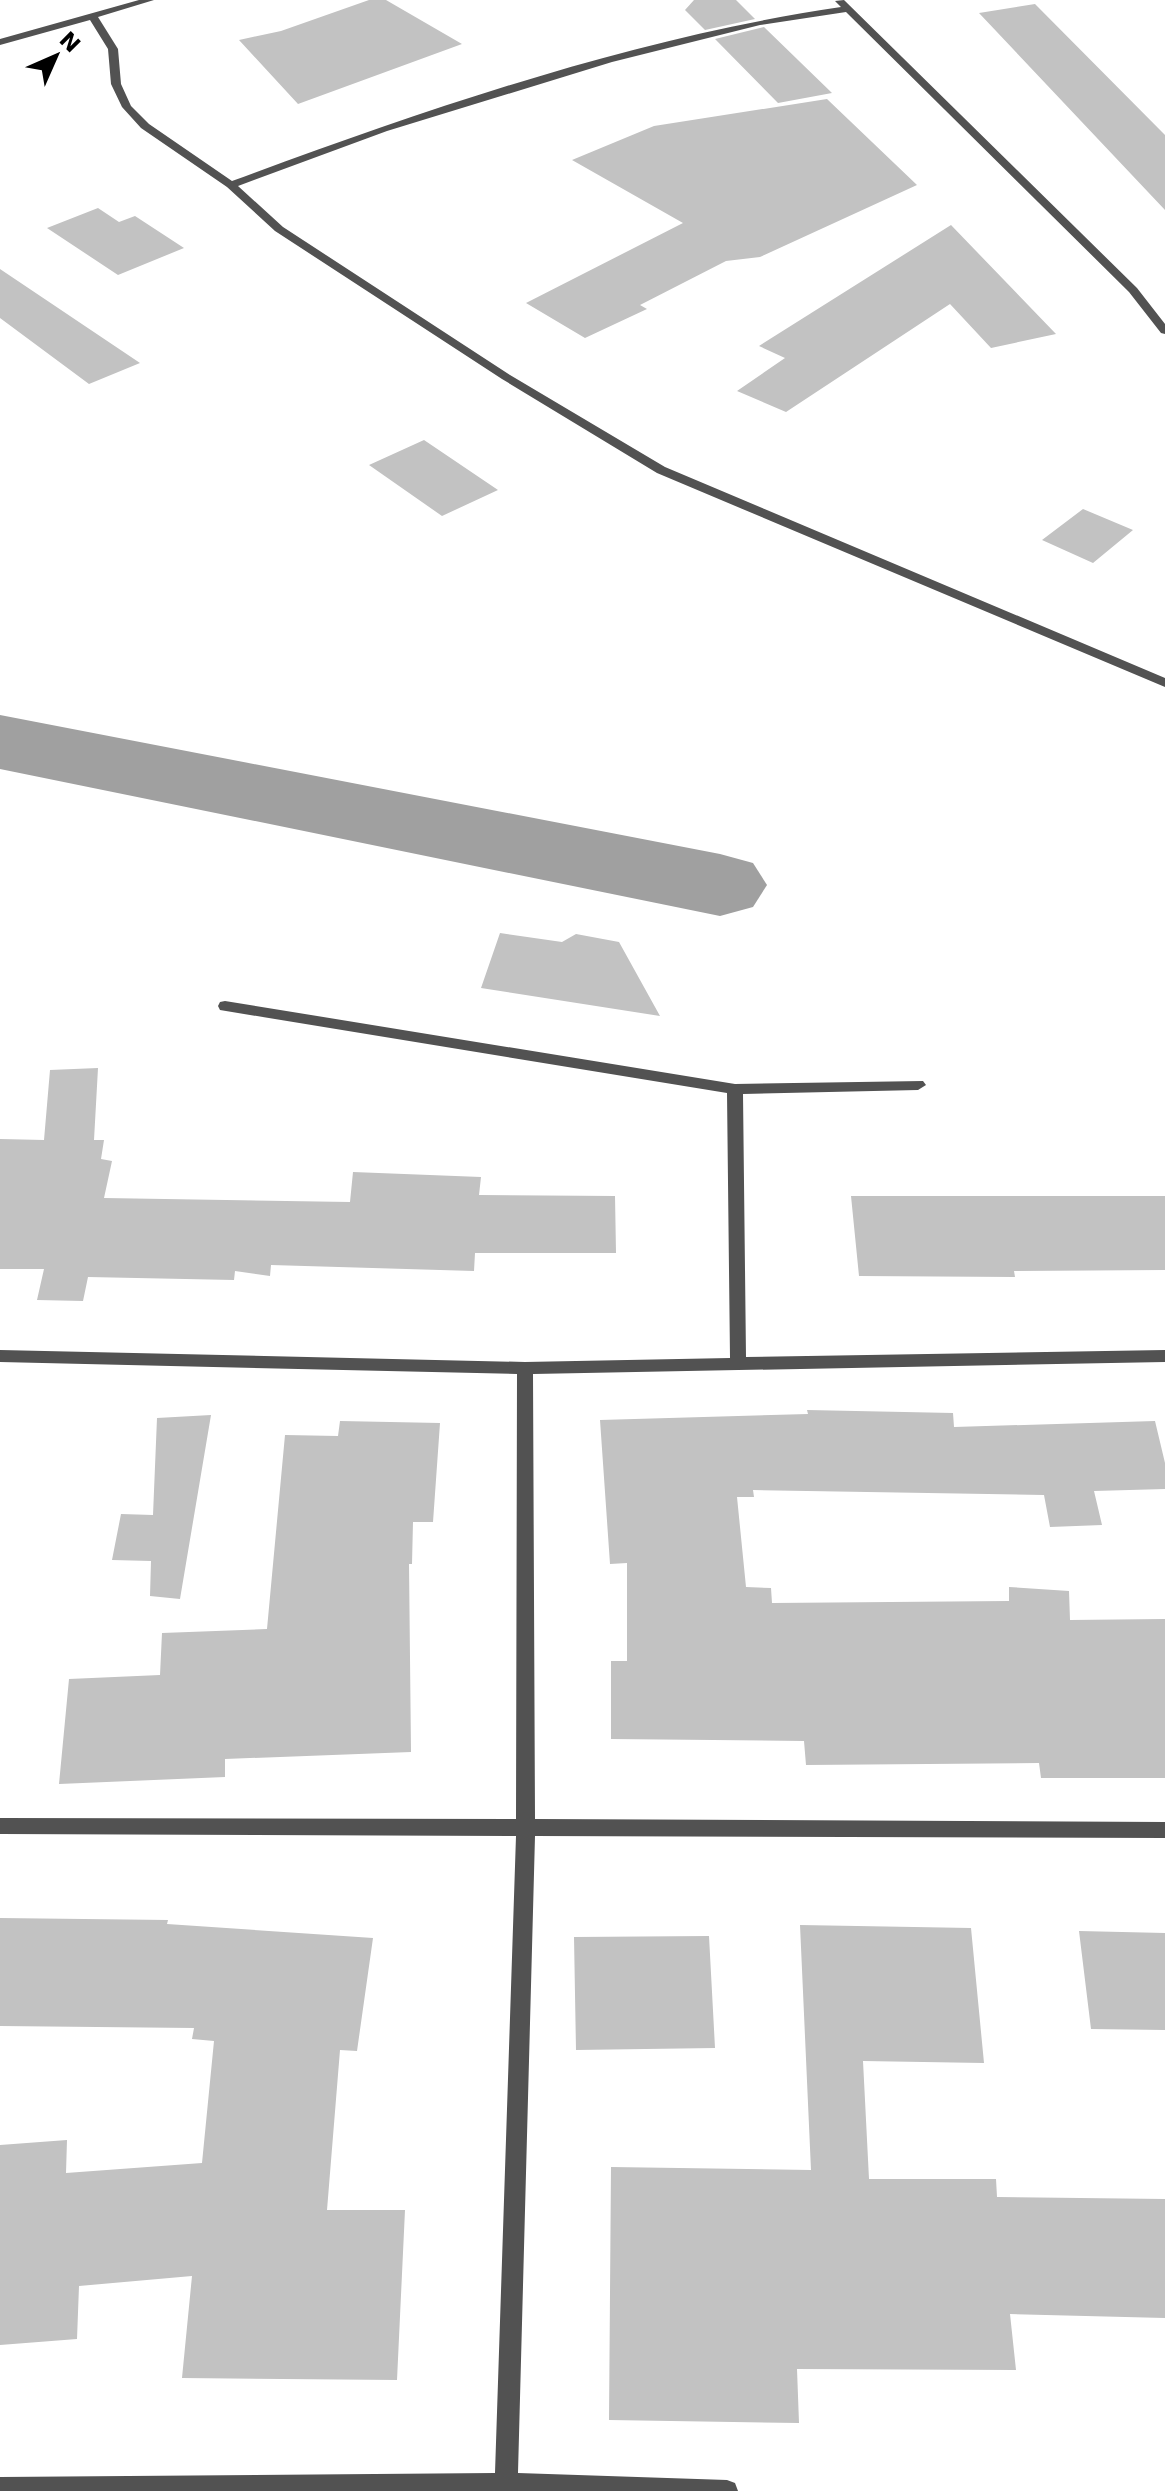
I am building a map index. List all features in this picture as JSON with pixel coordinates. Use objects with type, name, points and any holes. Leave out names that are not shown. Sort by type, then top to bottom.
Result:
[{"type":"street","points":[[0,42],[149,0]]},
{"type":"street","points":[[231,185],[383,129],[609,60],[760,22],[843,5],[1133,290],[1165,331]]},
{"type":"street","points":[[93,17],[113,49],[116,84],[127,107],[145,126],[231,185],[279,229],[506,377],[661,470],[1165,683]]},
{"type":"street","points":[[225,1006],[735,1089],[918,1085]]},
{"type":"street","points":[[735,1089],[738,1364]]},
{"type":"street","points":[[0,1356],[525,1368],[1165,1356]]},
{"type":"street","points":[[506,2487],[526,1829],[525,1368]]},
{"type":"street","points":[[0,1826],[1165,1830]]},
{"type":"street","points":[[0,2488],[506,2487],[727,2491]]},
{"type":"building","points":[[369,0],[386,0],[462,44],[298,104],[239,40],[281,31]]},
{"type":"building","points":[[694,0],[736,0],[755,19],[705,30],[685,10]]},
{"type":"building","points":[[1035,4],[1165,135],[1165,210],[979,13]]},
{"type":"building","points":[[764,27],[832,93],[778,103],[715,39]]},
{"type":"building","points":[[827,99],[917,185],[760,257],[726,261],[640,305],[647,309],[585,338],[526,303],[683,223],[572,160],[654,126]]},
{"type":"building","points":[[98,208],[119,222],[135,216],[184,248],[118,275],[47,228]]},
{"type":"building","points":[[951,225],[1056,334],[991,348],[950,304],[786,412],[737,391],[785,358],[759,346]]},
{"type":"building","points":[[0,269],[140,363],[89,384],[0,318]]},
{"type":"building","points":[[424,440],[498,490],[442,516],[369,465]]},
{"type":"building","points":[[1083,509],[1133,530],[1093,563],[1042,540]]},
{"type":"building","points":[[500,933],[562,942],[576,934],[619,942],[660,1016],[481,988]]},
{"type":"building","points":[[98,1068],[94,1140],[104,1140],[101,1159],[112,1161],[104,1198],[350,1202],[353,1172],[481,1177],[479,1195],[615,1196],[616,1253],[475,1253],[474,1271],[271,1265],[270,1276],[235,1271],[234,1280],[88,1277],[83,1301],[37,1300],[44,1269],[0,1269],[0,1139],[44,1140],[50,1070]]},
{"type":"building","points":[[851,1196],[1165,1196],[1165,1270],[1014,1271],[1015,1277],[859,1276]]},
{"type":"building","points":[[807,1410],[953,1413],[954,1427],[1155,1421],[1165,1463],[1165,1489],[1094,1491],[1102,1525],[1050,1527],[1044,1495],[753,1490],[754,1497],[737,1497],[746,1587],[771,1588],[772,1603],[1009,1601],[1009,1587],[1069,1591],[1070,1620],[1165,1619],[1165,1778],[1041,1778],[1039,1763],[806,1765],[804,1741],[611,1739],[611,1661],[627,1661],[627,1563],[610,1564],[600,1420],[808,1414]]},
{"type":"building","points":[[211,1415],[180,1599],[150,1596],[151,1561],[112,1560],[121,1514],[153,1515],[157,1418]]},
{"type":"building","points":[[340,1421],[440,1423],[433,1522],[413,1522],[412,1564],[409,1564],[411,1752],[225,1759],[225,1777],[59,1784],[69,1679],[160,1675],[162,1633],[267,1629],[285,1435],[338,1436]]},
{"type":"building","points":[[0,1918],[168,1920],[167,1924],[373,1938],[357,2051],[340,2050],[327,2210],[405,2210],[397,2380],[182,2378],[192,2276],[79,2286],[77,2339],[0,2345],[0,2145],[67,2140],[66,2173],[202,2163],[214,2041],[192,2039],[194,2028],[0,2026]]},
{"type":"building","points":[[800,1925],[971,1928],[984,2063],[863,2061],[869,2179],[996,2179],[997,2197],[1165,2199],[1165,2318],[1010,2314],[1016,2370],[797,2369],[799,2423],[609,2420],[611,2167],[811,2170]]},
{"type":"building","points":[[1079,1931],[1165,1933],[1165,2030],[1091,2029]]},
{"type":"building","points":[[709,1936],[715,2048],[576,2050],[574,1937]]},
{"type":"waterway","points":[[0,742],[720,885]]}]
